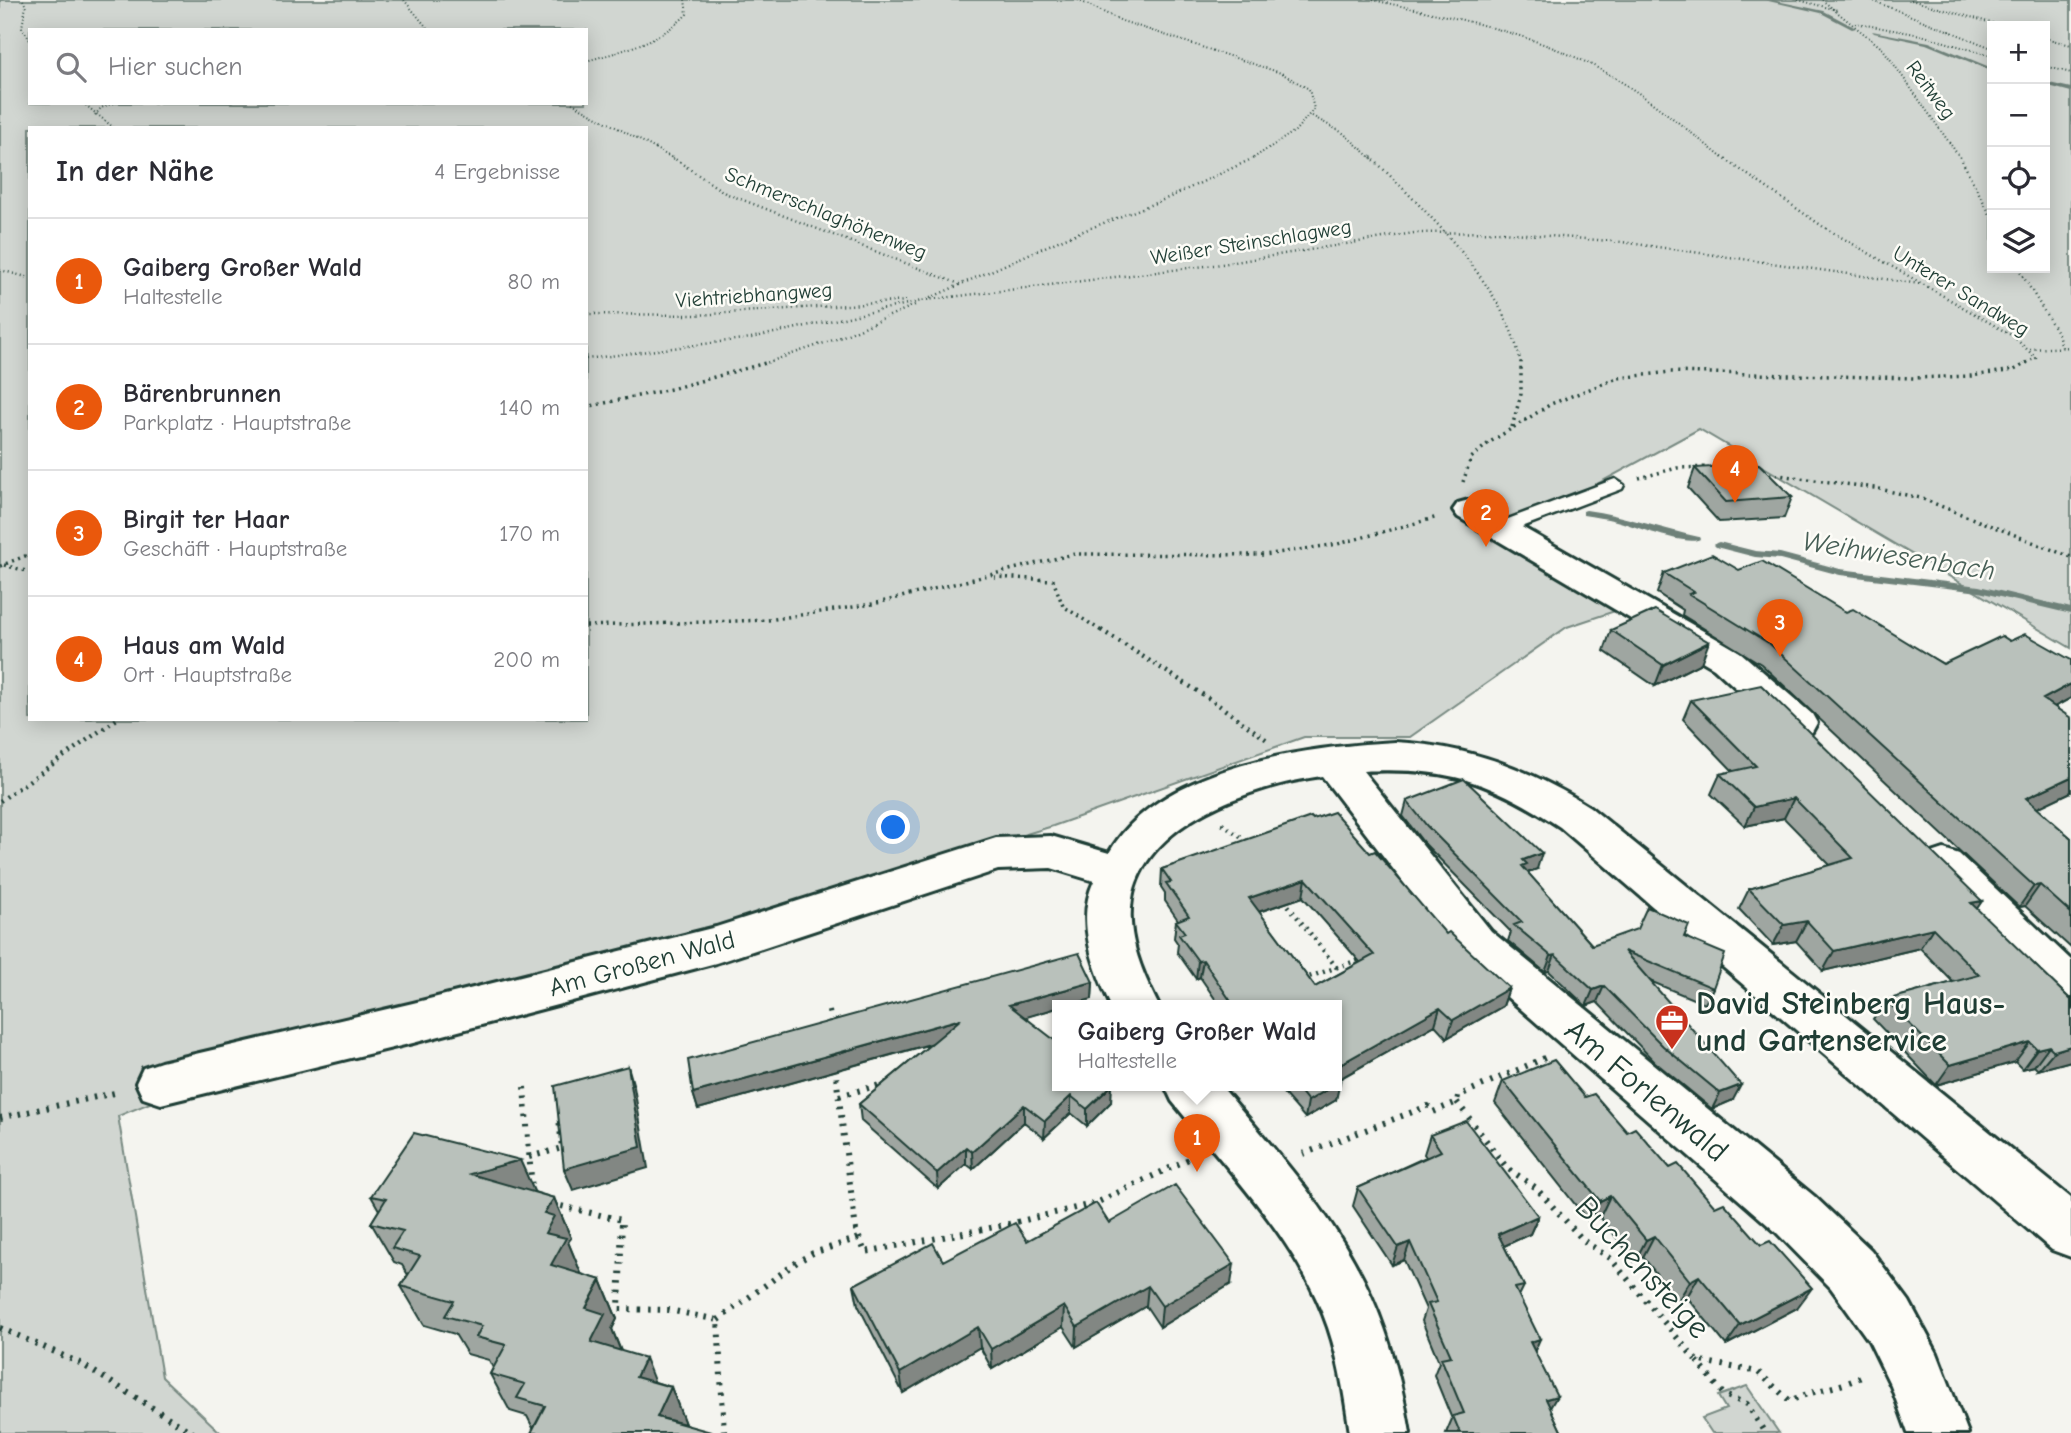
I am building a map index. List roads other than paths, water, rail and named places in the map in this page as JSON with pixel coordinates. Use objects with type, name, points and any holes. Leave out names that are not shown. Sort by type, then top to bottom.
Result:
[{"type":"street","points":[[1484,519],[1727,660],[1824,748]]},
{"type":"street","points":[[1132,1000],[1117,963],[1109,928],[1110,899],[1119,872],[1148,833],[1195,800],[1237,783],[1317,763],[1389,755],[1453,762],[1501,777],[1546,798],[1610,846],[2071,1232]]},
{"type":"street","name":"Am Forlenwald","points":[[1317,763],[1475,943],[1795,1214],[1851,1269],[1889,1321],[1916,1374],[1938,1433]]},
{"type":"street","points":[[1914,836],[2071,989]]},
{"type":"street","name":"Am Großen Wald","points":[[161,1083],[413,1023],[716,945],[996,854],[1051,852],[1119,872]]},
{"type":"street","points":[[1194,1091],[1309,1234],[1345,1298],[1366,1361],[1380,1433]]},
{"type":"lane","points":[[1484,519],[1615,485]]},
{"type":"waterway","points":[[1766,0],[1822,12],[1854,28]]},
{"type":"waterway","points":[[1874,32],[1927,43],[1987,68]]},
{"type":"waterway","points":[[2050,85],[2071,90]]},
{"type":"waterway","name":"Weihwiesenbach","points":[[1586,513],[1696,539]]},
{"type":"waterway","name":"Weihwiesenbach","points":[[1719,545],[1755,554],[1780,556],[1840,572],[1979,589],[2071,611]]},
{"type":"place","name":"Haus am Wald","points":[[1735,503]]},
{"type":"place","name":"Bärenbrunnen","points":[[1486,547]]},
{"type":"place","name":"Birgit ter Haar","points":[[1780,657]]},
{"type":"place","name":"David Steinberg Haus- und Gartenservice","points":[[1672,1051]]},
{"type":"place","name":"Gaiberg Großer Wald","points":[[1197,1172]]}]
